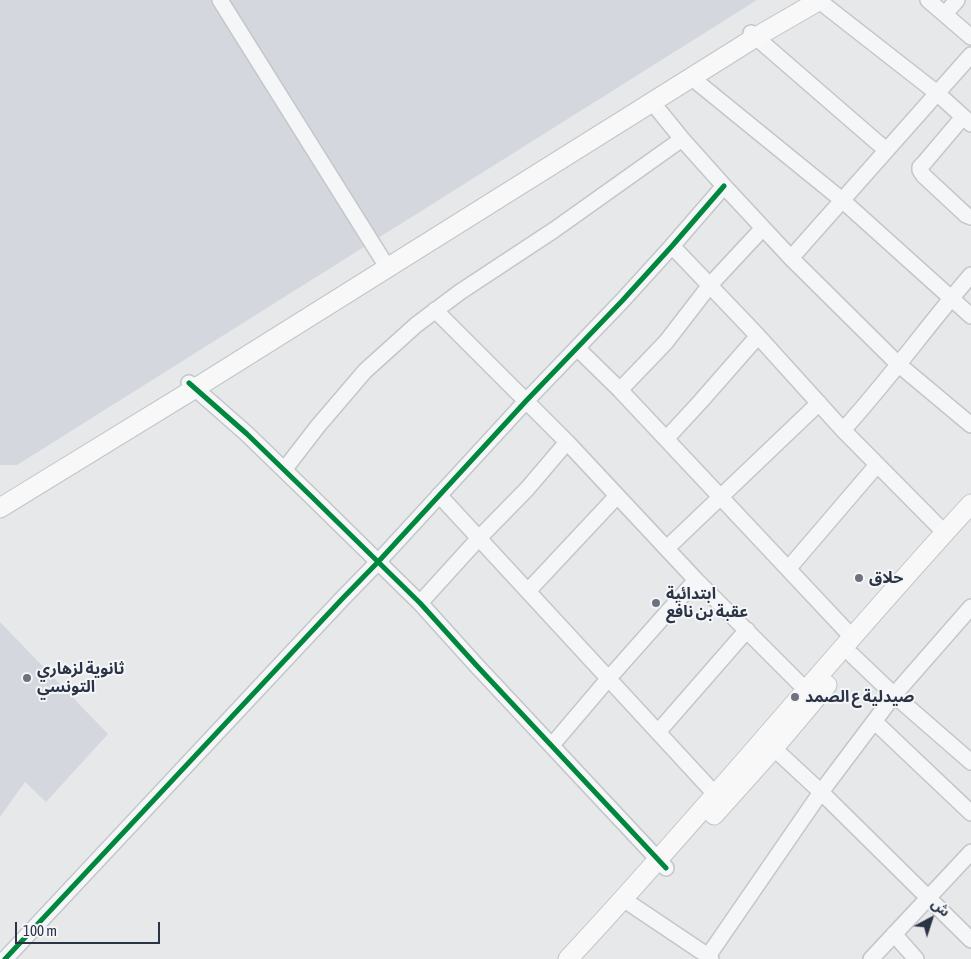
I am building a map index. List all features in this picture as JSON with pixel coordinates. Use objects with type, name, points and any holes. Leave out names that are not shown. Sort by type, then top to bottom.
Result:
[{"type":"main road","points":[[0,499],[191,386],[692,78],[754,35],[815,0]]},
{"type":"main road","points":[[0,508],[384,262],[633,108],[652,102]]},
{"type":"main road","points":[[584,959],[662,864],[769,744],[971,504]]},
{"type":"main road","points":[[662,864],[716,794],[769,744],[806,690],[852,646],[971,523]]},
{"type":"main road","points":[[568,959],[629,903]]},
{"type":"street","points":[[220,0],[384,262]]},
{"type":"street","points":[[815,0],[936,93],[967,120],[920,167],[920,170],[966,215],[971,217]]},
{"type":"street","points":[[928,0],[971,37]]},
{"type":"street","points":[[945,14],[956,0]]},
{"type":"street","points":[[754,35],[886,150]]},
{"type":"street","points":[[791,258],[971,55]]},
{"type":"street","points":[[692,78],[842,200],[971,316]]},
{"type":"street","points":[[652,102],[682,139],[791,258],[898,364],[971,425]]},
{"type":"street","points":[[284,470],[318,426],[365,371],[416,325],[460,292],[554,230],[682,139]]},
{"type":"street","points":[[5,959],[378,562],[526,401],[622,301],[724,186]]},
{"type":"street","points":[[620,390],[666,342],[710,286],[763,228]]},
{"type":"street","points":[[672,246],[758,336],[843,430],[945,533]]},
{"type":"street","points":[[843,430],[860,412],[971,275]]},
{"type":"street","points":[[435,310],[567,442],[696,580],[806,690]]},
{"type":"street","points":[[666,438],[758,336]]},
{"type":"street","points":[[577,348],[666,438],[788,569],[894,695],[971,762]]},
{"type":"street","points":[[191,386],[284,470],[420,603],[662,864]]},
{"type":"street","points":[[667,548],[819,403]]},
{"type":"street","points":[[420,603],[527,489],[567,442]]},
{"type":"street","points":[[788,569],[877,465]]},
{"type":"street","points":[[439,495],[716,794]]},
{"type":"street","points":[[528,591],[617,496]]},
{"type":"street","points":[[552,745],[696,580]]},
{"type":"street","points":[[629,903],[708,958],[821,792],[894,695],[971,607]]},
{"type":"street","points":[[658,732],[747,630]]},
{"type":"street","points":[[875,722],[971,813]]},
{"type":"street","points":[[769,744],[821,792],[971,940]]},
{"type":"street","points":[[871,959],[971,852]]},
{"type":"street","points":[[894,934],[916,959]]},
{"type":"shaded area","points":[[0,0],[757,0],[17,465],[0,465]]},
{"type":"shaded area","name":"ثانوية لزهاري التونسي","points":[[0,622],[108,734],[46,802],[25,782],[0,817]]},
{"type":"cycle path","points":[[5,959],[378,562],[526,401],[622,301],[724,186]]},
{"type":"cycle path","points":[[189,383],[247,434],[420,603],[666,868]]},
{"type":"place","name":"حلاق","points":[[859,578]]},
{"type":"place","name":"ابتدائية عقبة بن نافع","points":[[656,603]]},
{"type":"place","name":"ثانوية لزهاري التونسي","points":[[27,678]]},
{"type":"place","name":"صيدلية ع الصمد","points":[[795,697]]}]
